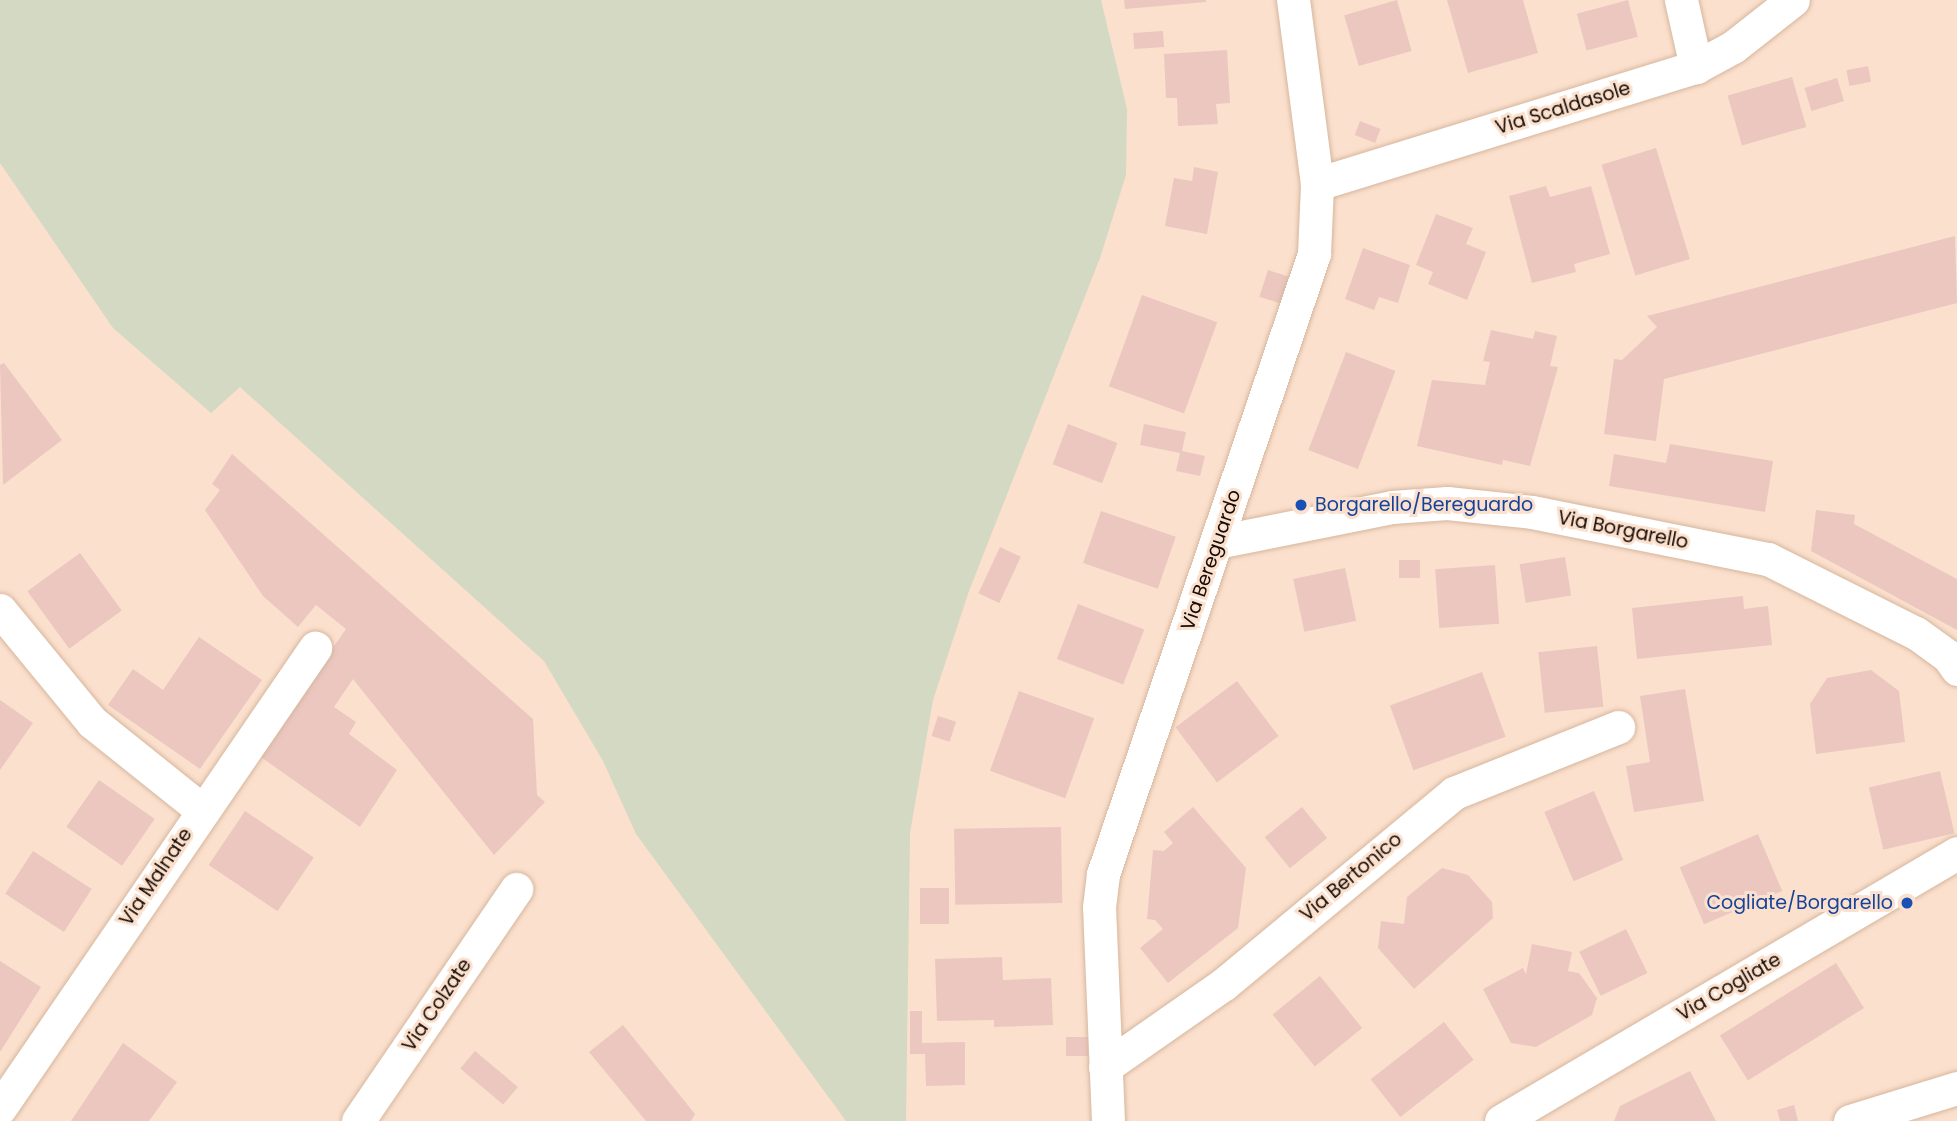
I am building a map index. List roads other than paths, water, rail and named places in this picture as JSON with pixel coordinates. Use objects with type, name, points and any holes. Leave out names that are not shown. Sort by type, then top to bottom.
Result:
[{"type":"street","name":"Via Bereguardo","points":[[1108,1121],[1099,907],[1103,874],[1311,271],[1317,184],[1293,0]]},
{"type":"street","points":[[1681,0],[1696,67]]},
{"type":"street","name":"Via Scaldasole","points":[[1317,184],[1696,67],[1733,47],[1793,0]]},
{"type":"street","name":"Via Borgarello","points":[[1217,542],[1402,506],[1460,504],[1532,512],[1768,559],[1916,633],[1948,656],[1957,669]]},
{"type":"street","points":[[0,610],[92,722],[202,810]]},
{"type":"street","name":"Via Malnate","points":[[0,1108],[315,648]]},
{"type":"street","name":"Via Bertonico","points":[[1105,1067],[1224,984],[1454,793],[1618,727]]},
{"type":"street","name":"Via Cogliate","points":[[1501,1121],[1957,853]]},
{"type":"street","name":"Via Colzate","points":[[358,1121],[516,889]]},
{"type":"street","points":[[1850,1121],[1957,1088]]},
{"type":"place","name":"Borgarello/Bereguardo","points":[[1301,505]]},
{"type":"place","name":"Cogliate/Borgarello","points":[[1907,903]]}]
